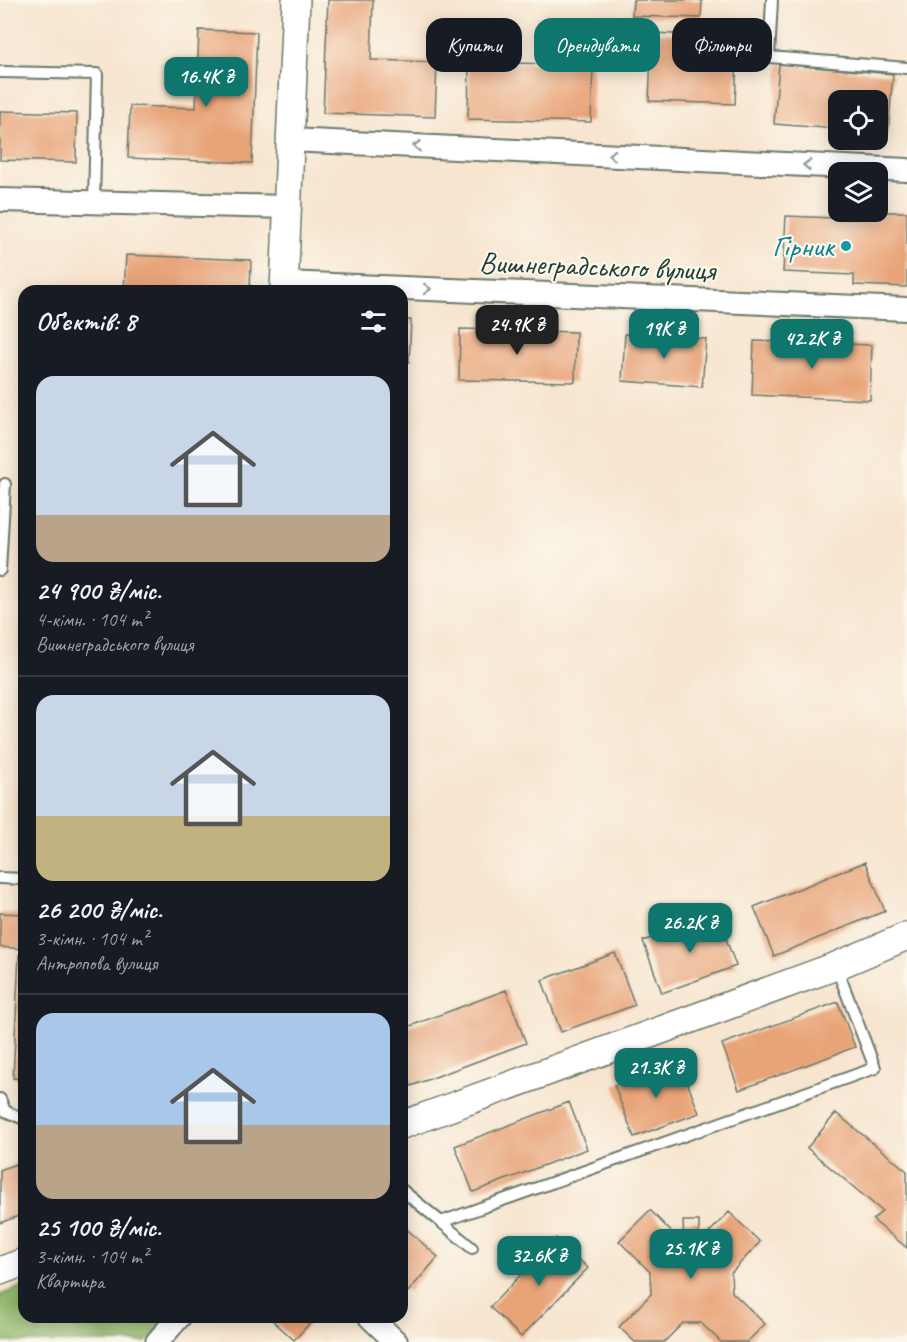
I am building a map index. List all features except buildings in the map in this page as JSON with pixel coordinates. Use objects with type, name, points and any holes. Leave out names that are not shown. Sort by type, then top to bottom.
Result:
[{"type":"street","points":[[284,285],[296,0]]},
{"type":"street","points":[[290,140],[907,170]]},
{"type":"street","points":[[0,200],[288,207]]},
{"type":"street","name":"Вишнеградського вулиця","points":[[408,291],[907,309]]},
{"type":"street","points":[[408,1123],[836,966],[907,936]]},
{"type":"street","points":[[0,1271],[18,1264]]},
{"type":"street","points":[[157,1342],[174,1323]]},
{"type":"street","points":[[376,1323],[396,1342]]},
{"type":"lane","points":[[772,0],[769,57],[907,68]]},
{"type":"lane","points":[[0,72],[97,74],[94,202]]},
{"type":"lane","points":[[0,570],[5,484]]},
{"type":"lane","points":[[0,878],[18,879]]},
{"type":"lane","points":[[441,1222],[875,1068],[836,966]]},
{"type":"lane","points":[[0,1099],[3,1112],[18,1117]]},
{"type":"lane","points":[[408,1195],[472,1248]]},
{"type":"green space","points":[[18,1288],[18,1323],[164,1323],[146,1342],[0,1342],[0,1295]]},
{"type":"place","name":"Гірник","points":[[846,246]]}]
